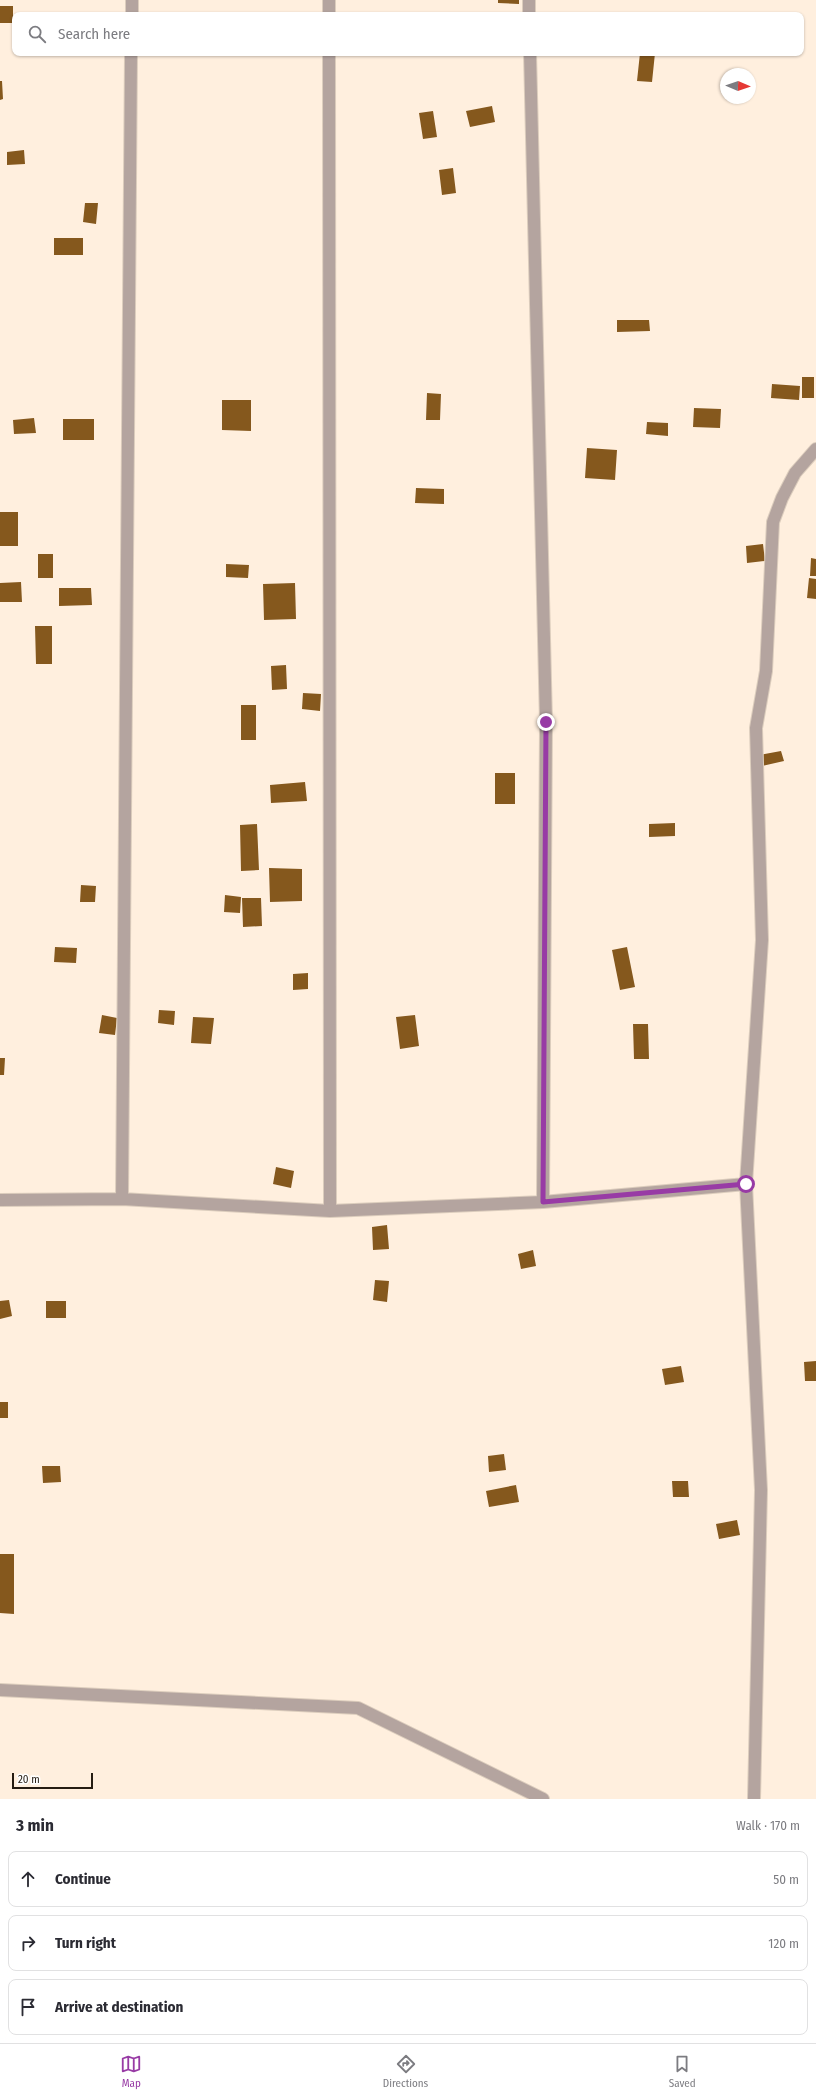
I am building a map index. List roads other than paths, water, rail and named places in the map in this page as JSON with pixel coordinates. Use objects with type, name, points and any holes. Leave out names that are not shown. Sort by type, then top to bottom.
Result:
[{"type":"street","points":[[132,0],[132,12]]},
{"type":"street","points":[[329,0],[329,12]]},
{"type":"street","points":[[529,0],[529,12]]},
{"type":"street","points":[[122,1199],[132,56]]},
{"type":"street","points":[[329,56],[330,1210]]},
{"type":"street","points":[[530,56],[546,722],[543,1202]]},
{"type":"street","points":[[754,1799],[761,1490],[746,1184],[762,940],[756,728],[766,671],[773,522],[782,498],[795,473],[816,449]]},
{"type":"street","points":[[0,1200],[122,1199],[330,1210],[543,1202],[746,1184]]},
{"type":"street","points":[[0,1690],[358,1708],[543,1799]]}]
